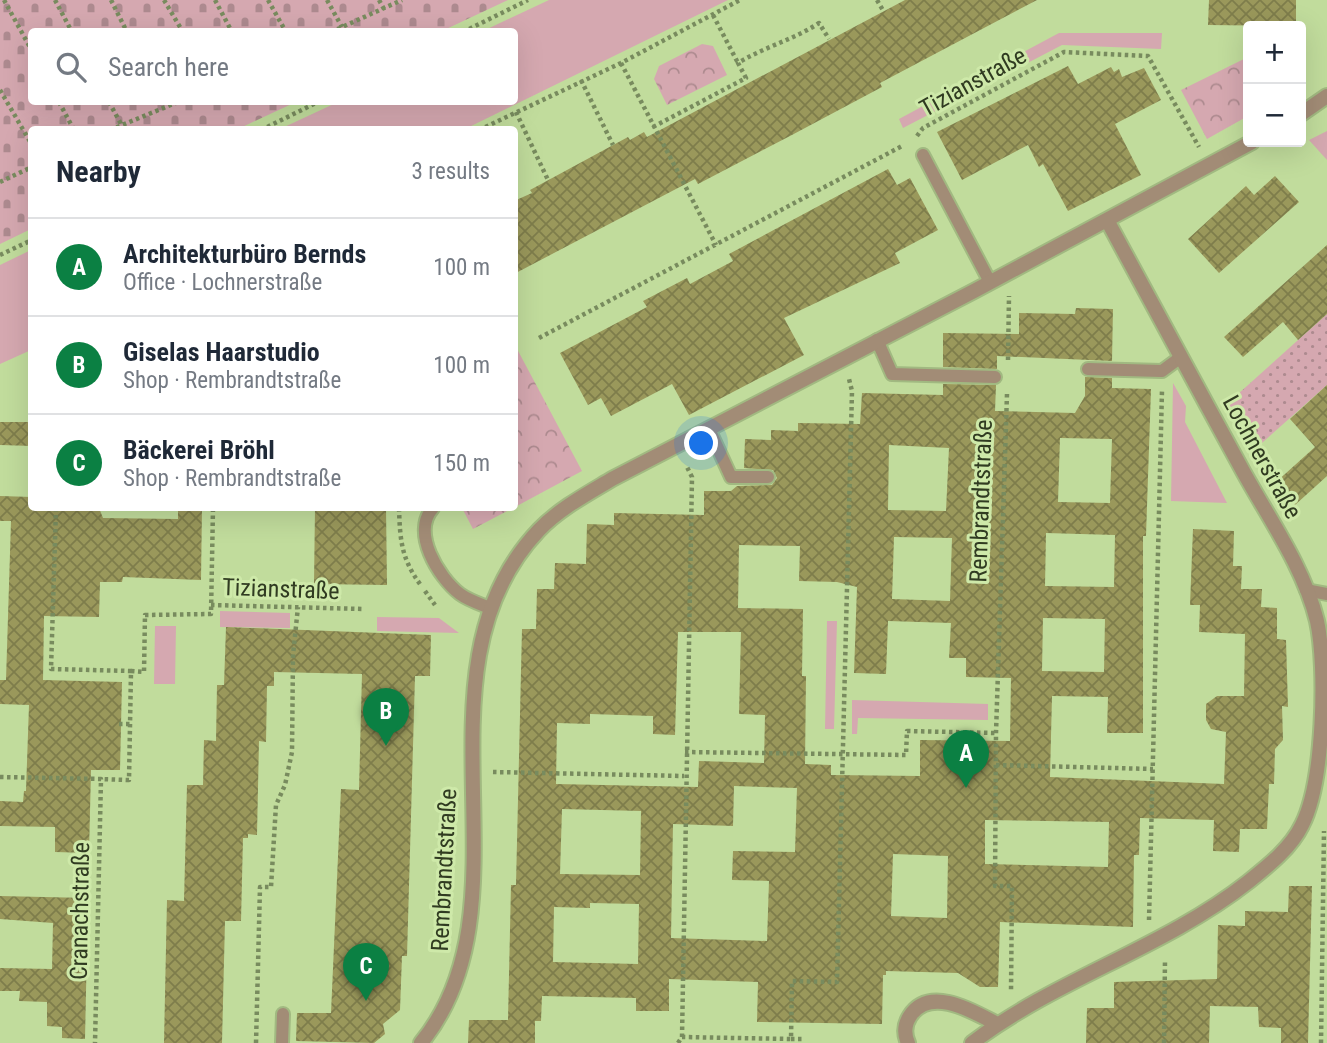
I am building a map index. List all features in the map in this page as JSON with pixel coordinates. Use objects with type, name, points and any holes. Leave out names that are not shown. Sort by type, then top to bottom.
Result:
[{"type":"street","points":[[1306,111],[1327,96]]},
{"type":"street","name":"Rembrandtstraße","points":[[421,1043],[436,1025],[453,993],[462,964],[471,897],[472,771],[477,671],[489,608],[500,584],[540,528],[569,505],[612,479],[1243,147]]},
{"type":"street","name":"Lochnerstraße","points":[[972,1043],[997,1024],[1159,939],[1246,884],[1292,841],[1307,813],[1319,759],[1322,648],[1316,617],[1306,590],[1271,519],[1107,220]]},
{"type":"street","points":[[908,1043],[905,1033],[909,1017],[926,1003],[939,1001],[958,1005],[997,1024]]},
{"type":"lane","points":[[923,155],[990,282]]},
{"type":"lane","points":[[877,340],[892,374],[996,377]]},
{"type":"lane","points":[[1088,369],[1162,371],[1181,357]]},
{"type":"lane","points":[[709,429],[731,477],[768,477]]},
{"type":"lane","points":[[432,511],[424,526],[425,538],[443,576],[461,595],[489,608]]},
{"type":"lane","points":[[1306,590],[1327,594]]},
{"type":"lane","points":[[282,1043],[283,1014]]},
{"type":"path","points":[[4,0],[28,44]]},
{"type":"path","points":[[55,0],[70,28]]},
{"type":"path","points":[[111,0],[125,28]]},
{"type":"path","points":[[164,0],[181,28]]},
{"type":"path","points":[[215,0],[230,28]]},
{"type":"path","points":[[268,0],[284,28]]},
{"type":"path","points":[[327,0],[342,27],[402,0]]},
{"type":"path","points":[[379,0],[384,9]]},
{"type":"path","points":[[471,28],[528,0]]},
{"type":"path","points":[[487,126],[621,63],[740,0]]},
{"type":"path","points":[[877,0],[884,12]]},
{"type":"path","points":[[653,127],[746,78],[713,15]]},
{"type":"path","points":[[738,63],[801,35],[819,23],[829,39]]},
{"type":"path","name":"Tizianstraße","points":[[539,338],[900,149],[923,128],[1064,52],[1149,56],[1208,167]]},
{"type":"path","points":[[621,63],[716,245]]},
{"type":"path","points":[[580,80],[613,145]]},
{"type":"path","points":[[0,90],[28,138]]},
{"type":"path","points":[[61,105],[73,126]]},
{"type":"path","points":[[111,105],[121,124]]},
{"type":"path","points":[[117,126],[172,105]]},
{"type":"path","points":[[269,126],[312,105]]},
{"type":"path","points":[[516,112],[548,180]]},
{"type":"path","points":[[1,180],[28,169]]},
{"type":"path","points":[[0,255],[28,242]]},
{"type":"path","points":[[1007,364],[1010,270]]},
{"type":"path","points":[[791,1038],[792,981],[836,982],[852,391],[845,358]]},
{"type":"path","points":[[1162,371],[1149,919],[1159,939],[1165,963],[1164,1043]]},
{"type":"path","name":"Rembrandtstraße","points":[[1007,391],[996,733],[996,886],[1012,886],[1011,1018]]},
{"type":"path","points":[[677,446],[692,477],[684,776],[682,1037],[678,1043]]},
{"type":"path","points":[[56,511],[51,669],[144,671],[145,615],[211,614],[211,605]]},
{"type":"path","name":"Tizianstraße","points":[[214,511],[211,605],[363,609]]},
{"type":"path","points":[[256,1043],[260,887],[271,887],[276,805],[285,785],[292,752],[293,655],[298,607]]},
{"type":"path","points":[[0,778],[129,780],[131,671]]},
{"type":"path","points":[[119,724],[131,724]]},
{"type":"path","points":[[685,752],[905,755],[907,731],[996,733]]},
{"type":"path","points":[[996,765],[1153,769]]},
{"type":"path","name":"Rembrandtstraße","points":[[472,771],[684,776]]},
{"type":"path","name":"Cranachstraße","points":[[95,1043],[100,779]]},
{"type":"path","points":[[1307,813],[1317,817],[1326,834],[1321,1043]]},
{"type":"path","points":[[682,1037],[802,1038]]},
{"type":"green space","points":[[0,0],[508,0],[448,28],[28,28],[28,105],[290,105],[244,126],[28,126],[28,230],[0,244]]},
{"type":"green space","points":[[549,0],[728,0],[518,103],[518,28],[489,28]]},
{"type":"green space","points":[[1059,33],[1162,33],[1161,49],[1062,45],[903,128],[899,119]]},
{"type":"green space","points":[[702,44],[713,46],[727,75],[667,105],[654,79],[659,66]]},
{"type":"green space","points":[[1243,59],[1243,119],[1207,139],[1181,90]]},
{"type":"green space","points":[[332,105],[514,105],[471,126],[286,126]]},
{"type":"green space","points":[[1327,131],[1327,160],[1309,140]]},
{"type":"green space","points":[[28,251],[28,351],[0,364],[0,265]]},
{"type":"green space","points":[[1327,314],[1327,385],[1253,451],[1228,403]]},
{"type":"green space","points":[[518,351],[582,471],[518,505]]},
{"type":"green space","points":[[1173,383],[1186,406],[1185,422],[1227,503],[1171,501]]},
{"type":"green space","points":[[464,511],[507,511],[473,529]]},
{"type":"green space","points":[[220,611],[290,613],[290,628],[220,627]]},
{"type":"green space","points":[[377,617],[439,618],[459,633],[377,631]]},
{"type":"green space","points":[[827,621],[837,621],[834,729],[825,729]]},
{"type":"green space","points":[[155,626],[176,626],[175,684],[154,684]]},
{"type":"green space","points":[[852,700],[988,704],[988,720],[858,718],[857,734],[852,734]]},
{"type":"building","points":[[905,0],[1037,0],[880,83],[882,87],[790,136],[698,184],[695,179],[518,272],[518,199],[532,193],[530,190],[628,137],[630,140],[644,132],[647,137]]},
{"type":"building","points":[[1209,0],[1296,0],[1296,21],[1243,21],[1243,25],[1208,25]]},
{"type":"building","points":[[1068,66],[1078,84],[1111,67],[1114,72],[1119,69],[1122,77],[1144,68],[1161,100],[1115,124],[1141,175],[1068,211],[1043,164],[1039,167],[1028,145],[962,180],[937,132]]},
{"type":"building","points":[[888,169],[897,185],[910,178],[938,230],[895,253],[900,263],[784,318],[804,355],[689,415],[672,384],[611,416],[601,398],[588,405],[560,353],[647,307],[643,301],[687,278],[690,284],[733,261],[729,254]]},
{"type":"building","points":[[1275,176],[1299,202],[1219,273],[1188,239],[1246,186],[1254,195]]},
{"type":"building","points":[[1327,245],[1327,314],[1298,340],[1283,322],[1243,357],[1224,337]]},
{"type":"building","points":[[1076,308],[1113,309],[1112,361],[997,356],[997,369],[943,367],[943,333],[1019,334],[1019,313],[1075,314]]},
{"type":"building","points":[[1085,377],[1112,378],[1112,388],[1151,389],[1146,536],[1143,536],[1143,733],[1107,733],[1108,697],[1052,696],[1050,777],[1224,784],[1226,732],[1211,729],[1206,720],[1206,704],[1217,696],[1244,696],[1245,634],[1199,632],[1200,605],[1190,605],[1193,529],[1234,531],[1233,566],[1242,566],[1241,589],[1262,589],[1261,607],[1277,608],[1277,639],[1286,640],[1288,707],[1282,706],[1283,740],[1275,749],[1274,784],[1269,784],[1267,829],[1240,829],[1239,852],[1213,851],[1214,820],[1140,818],[1139,855],[1134,855],[1133,927],[1000,922],[998,987],[980,987],[958,973],[886,971],[886,975],[883,975],[882,1024],[757,1022],[758,982],[669,979],[669,1011],[636,1011],[636,998],[542,996],[541,1021],[535,1021],[535,1043],[468,1043],[469,1020],[508,1020],[511,885],[516,885],[522,629],[536,629],[537,589],[554,589],[555,563],[586,564],[587,524],[614,525],[614,513],[704,515],[704,491],[731,491],[737,486],[772,485],[777,478],[773,470],[744,468],[745,439],[771,440],[771,430],[798,431],[798,423],[860,424],[862,393],[943,395],[943,384],[996,385],[995,411],[1075,413],[1085,396]],"holes":[[[1060,438],[1112,439],[1110,503],[1058,502]],[[889,445],[949,448],[946,511],[888,510]],[[1046,533],[1115,535],[1114,587],[1045,586]],[[894,537],[952,538],[950,601],[892,599]],[[739,545],[800,546],[799,581],[837,582],[857,587],[854,673],[886,674],[888,621],[951,623],[949,658],[966,658],[966,677],[1011,678],[1010,741],[920,740],[920,776],[831,775],[831,765],[805,764],[806,676],[802,676],[803,609],[738,608]],[[1043,618],[1105,619],[1104,672],[1042,671]],[[678,632],[741,632],[739,714],[765,715],[764,763],[699,761],[698,787],[556,784],[557,723],[590,724],[590,714],[653,716],[653,734],[675,735]],[[734,786],[797,788],[795,852],[733,851],[732,880],[769,881],[767,941],[671,938],[673,824],[733,826]],[[562,809],[641,811],[640,875],[560,874]],[[985,820],[1109,822],[1108,867],[985,864]],[[893,854],[948,856],[947,918],[891,916]],[[590,903],[639,904],[638,964],[553,962],[554,907],[590,908]]]},
{"type":"building","points":[[1327,385],[1327,476],[1295,505],[1275,483],[1315,447],[1290,419]]},
{"type":"building","points":[[0,422],[28,422],[28,446],[0,445]]},
{"type":"building","points":[[0,496],[28,497],[28,511],[100,511],[103,518],[178,519],[178,511],[202,511],[201,580],[123,577],[122,582],[100,582],[99,617],[44,616],[43,680],[122,682],[120,770],[91,770],[89,853],[55,852],[55,827],[0,826],[0,801],[23,802],[26,791],[29,705],[0,704],[0,680],[6,680],[11,521],[0,521]]},
{"type":"building","points":[[315,511],[386,511],[387,585],[314,584]]},
{"type":"building","points":[[226,627],[431,635],[430,676],[415,676],[407,956],[402,956],[400,1010],[383,1024],[385,1034],[374,1043],[296,1041],[297,1013],[331,1013],[341,789],[359,790],[362,674],[274,672],[274,686],[267,686],[266,742],[259,741],[257,835],[248,834],[248,838],[243,838],[241,921],[225,921],[222,1043],[164,1043],[167,900],[184,901],[187,785],[203,785],[204,740],[216,741],[217,685],[224,685]]},
{"type":"building","points":[[1289,886],[1312,886],[1308,1043],[1281,1043],[1281,1028],[1259,1027],[1258,1007],[1210,1006],[1209,1043],[1086,1043],[1087,1008],[1114,1008],[1114,982],[1217,979],[1218,925],[1245,926],[1245,911],[1288,912]]},
{"type":"building","points":[[0,896],[88,898],[85,1039],[62,1038],[62,1027],[47,1026],[47,1002],[19,1001],[20,991],[0,991],[0,968],[52,969],[53,923],[0,919]]},
{"type":"place","name":"Giselas Haarstudio","points":[[386,746]]},
{"type":"place","name":"Architekturbüro Bernds","points":[[966,788]]},
{"type":"place","name":"Bäckerei Bröhl","points":[[366,1001]]}]
